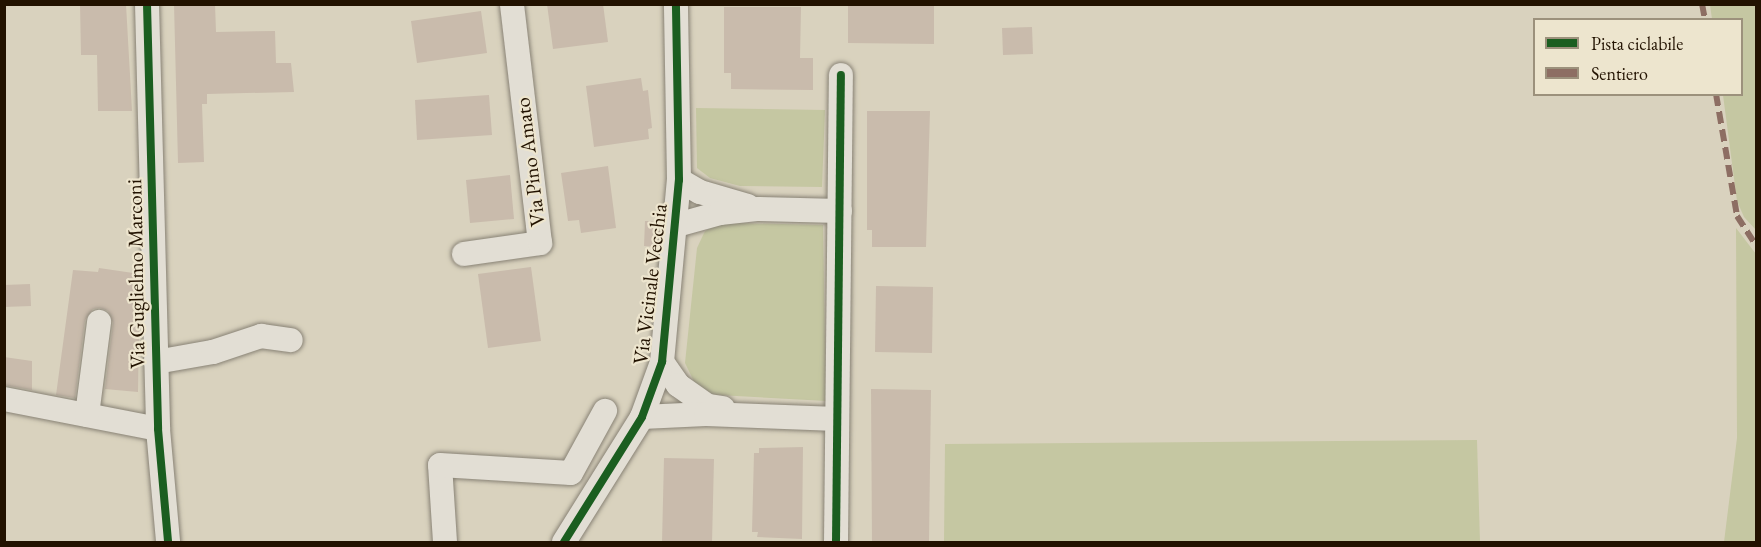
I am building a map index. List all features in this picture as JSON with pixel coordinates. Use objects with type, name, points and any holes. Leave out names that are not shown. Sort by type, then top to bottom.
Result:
[{"type":"street","name":"Via Guglielmo Marconi","points":[[147,4],[158,429],[168,543]]},
{"type":"street","name":"Via Pino Amato","points":[[464,254],[540,243],[512,4]]},
{"type":"street","name":"Via Vicinale Vecchia","points":[[564,543],[642,417],[662,362],[677,225],[679,180],[676,4]]},
{"type":"street","points":[[836,543],[841,75]]},
{"type":"street","points":[[679,180],[700,192],[759,209]]},
{"type":"street","points":[[677,225],[720,213],[759,209],[840,211]]},
{"type":"street","points":[[87,415],[99,322]]},
{"type":"street","points":[[156,362],[213,352],[267,328],[291,340]]},
{"type":"street","points":[[662,362],[678,385],[708,406],[761,414],[837,419]]},
{"type":"street","points":[[4,399],[158,429]]},
{"type":"street","points":[[444,543],[441,465],[571,473],[604,411]]},
{"type":"street","points":[[642,417],[761,414]]},
{"type":"green space","points":[[1710,5],[1756,5],[1756,230],[1744,217],[1737,201],[1723,96],[1743,96],[1743,18],[1712,18]]},
{"type":"green space","points":[[696,108],[825,110],[822,187],[740,186],[710,178],[697,168]]},
{"type":"green space","points":[[719,224],[823,225],[826,401],[700,394],[685,363],[697,248],[705,231]]},
{"type":"green space","points":[[1736,228],[1756,254],[1756,542],[1724,542],[1737,438]]},
{"type":"green space","points":[[1477,440],[1480,542],[944,542],[945,444]]},
{"type":"building","points":[[80,4],[126,4],[132,111],[98,111],[97,55],[81,55]]},
{"type":"building","points":[[174,4],[215,4],[216,32],[275,31],[276,63],[291,63],[294,92],[207,94],[207,104],[202,104],[204,162],[178,163]]},
{"type":"building","points":[[547,4],[603,4],[608,42],[553,49]]},
{"type":"building","points":[[848,4],[934,4],[934,44],[848,43]]},
{"type":"building","points":[[724,7],[801,7],[800,58],[813,58],[813,90],[731,89],[731,73],[724,73]]},
{"type":"building","points":[[481,11],[487,53],[417,63],[411,21]]},
{"type":"building","points":[[1032,27],[1033,54],[1003,55],[1002,28]]},
{"type":"building","points":[[641,78],[643,91],[648,90],[652,128],[648,129],[649,139],[594,147],[586,86]]},
{"type":"building","points":[[489,95],[492,135],[417,140],[415,100]]},
{"type":"building","points":[[867,111],[930,111],[926,247],[872,247],[872,230],[867,230]]},
{"type":"building","points":[[608,166],[616,228],[581,233],[579,220],[568,221],[561,173]]},
{"type":"building","points":[[510,175],[514,219],[470,223],[466,180]]},
{"type":"building","points":[[645,221],[661,221],[658,247],[644,246]]},
{"type":"building","points":[[531,267],[541,341],[488,348],[478,274]]},
{"type":"building","points":[[99,268],[140,274],[138,392],[105,389],[113,323],[108,311],[100,308],[93,309],[85,320],[75,398],[56,395],[73,270],[98,272]]},
{"type":"building","points":[[30,284],[31,306],[4,307],[4,285]]},
{"type":"building","points":[[876,286],[933,287],[932,353],[875,352]]},
{"type":"building","points":[[4,357],[32,361],[32,390],[4,385]]},
{"type":"building","points":[[871,389],[931,390],[929,543],[872,543]]},
{"type":"building","points":[[803,447],[802,539],[757,537],[758,532],[752,532],[754,453],[759,453],[759,448]]},
{"type":"building","points":[[664,458],[714,459],[712,543],[662,543]]},
{"type":"marked path","points":[[1702,4],[1705,18]]},
{"type":"marked path","points":[[1716,96],[1737,216],[1756,245]]},
{"type":"cycle path","points":[[147,4],[158,429],[168,542]]},
{"type":"cycle path","points":[[564,542],[642,417],[662,362],[679,180],[676,4]]},
{"type":"cycle path","points":[[836,542],[841,75]]}]
